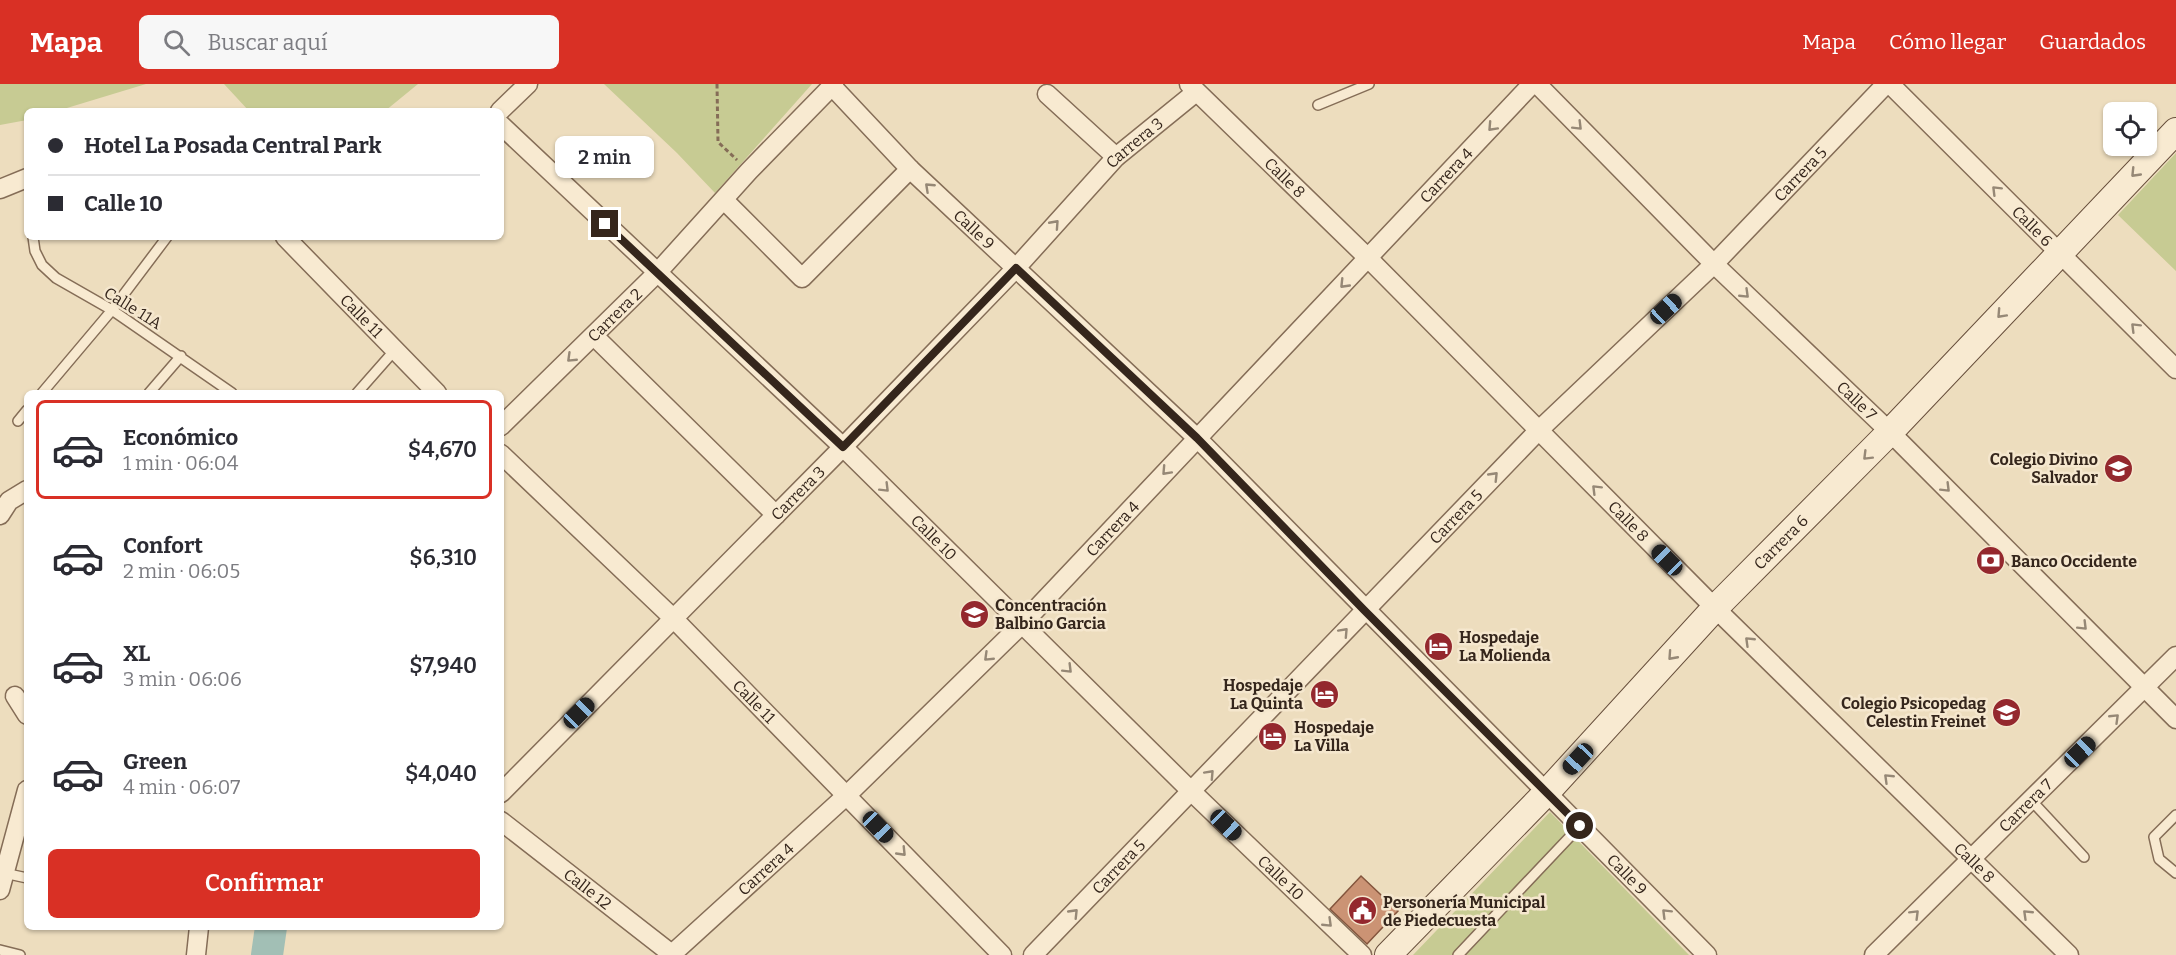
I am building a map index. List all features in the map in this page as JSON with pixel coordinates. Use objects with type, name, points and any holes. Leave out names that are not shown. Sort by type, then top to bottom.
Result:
[{"type":"street","points":[[503,108],[528,84]]},
{"type":"street","name":"Carrera 4","points":[[672,955],[847,795],[1022,624],[1532,84]]},
{"type":"street","name":"Calle 7","points":[[1537,84],[1714,264],[1890,432],[2176,719]]},
{"type":"street","name":"Carrera 5","points":[[1033,955],[1538,431],[1714,264],[1888,84]]},
{"type":"street","name":"Calle 6","points":[[1888,84],[2176,369]]},
{"type":"street","name":"Carrera 2","points":[[504,423],[657,273],[749,171],[833,85]]},
{"type":"street","name":"Calle 9","points":[[833,85],[910,169],[1197,438],[1364,610],[1707,955]]},
{"type":"street","name":"Calle 8","points":[[1192,88],[1368,258],[1715,608],[2069,955]]},
{"type":"street","name":"Carrera 3","points":[[504,790],[843,447],[1016,268],[1116,157],[1192,88]]},
{"type":"street","points":[[1047,94],[1116,157]]},
{"type":"street","name":"Calle 10","points":[[504,128],[843,447],[1192,792],[1362,955]]},
{"type":"street","name":"Carrera 6","points":[[1388,955],[1547,792],[1715,608],[1890,432],[2176,131]]},
{"type":"street","points":[[724,200],[802,278],[910,169]]},
{"type":"street","points":[[0,189],[24,179]]},
{"type":"street","name":"Calle 11","points":[[288,240],[434,390]]},
{"type":"street","points":[[594,336],[776,515]]},
{"type":"street","name":"Calle 11","points":[[504,457],[673,618],[1002,955]]},
{"type":"street","points":[[0,514],[9,501],[24,492]]},
{"type":"street","name":"Carrera 7","points":[[1874,955],[2176,656]]},
{"type":"street","points":[[15,696],[24,710]]},
{"type":"street","points":[[2,882],[24,805]]},
{"type":"street","name":"Calle 12","points":[[504,823],[672,955]]},
{"type":"street","points":[[196,955],[199,930]]},
{"type":"lane","points":[[1318,105],[1369,84]]},
{"type":"lane","name":"Calle 11A","points":[[33,240],[35,251],[42,265],[56,278],[112,310],[228,390]]},
{"type":"lane","points":[[45,390],[112,310],[165,240]]},
{"type":"lane","points":[[360,390],[394,351]]},
{"type":"lane","points":[[152,390],[181,356]]},
{"type":"lane","points":[[18,421],[24,414]]},
{"type":"lane","points":[[2031,800],[2084,857]]},
{"type":"lane","points":[[2176,815],[2154,837],[2159,859],[2176,873]]},
{"type":"lane","points":[[1458,955],[1580,826]]},
{"type":"lane","points":[[2,882],[24,878]]},
{"type":"lane","points":[[0,950],[20,955]]},
{"type":"path","points":[[717,84],[718,142],[749,171]]},
{"type":"green space","points":[[0,84],[146,84],[67,108],[24,108],[24,121],[0,125]]},
{"type":"green space","points":[[224,84],[418,84],[389,108],[246,108]]},
{"type":"green space","points":[[604,84],[812,84],[715,193],[677,153]]},
{"type":"green space","points":[[2176,153],[2176,271],[2118,215]]},
{"type":"green space","points":[[1550,812],[1689,955],[1413,955]]},
{"type":"building","name":"Personería Municipal de Piedecuesta","points":[[1361,876],[1398,911],[1367,944],[1330,909]]},
{"type":"waterway","points":[[267,955],[271,930]]},
{"type":"place","name":"Colegio Divino Salvador","points":[[2119,468]]},
{"type":"place","name":"Banco Occidente","points":[[1990,561]]},
{"type":"place","name":"Concentración Balbino Garcia","points":[[974,614]]},
{"type":"place","name":"Hospedaje La Molienda","points":[[1438,646]]},
{"type":"place","name":"Hospedaje La Quinta","points":[[1324,694]]},
{"type":"place","name":"Colegio Psicopedag Celestin Freinet","points":[[2007,712]]},
{"type":"place","name":"Hospedaje La Villa","points":[[1273,736]]},
{"type":"place","name":"Personería Municipal de Piedecuesta","points":[[1362,911]]},
{"type":"route","points":[[605,224],[843,447],[1016,268],[1197,438],[1364,610],[1580,826]]}]
